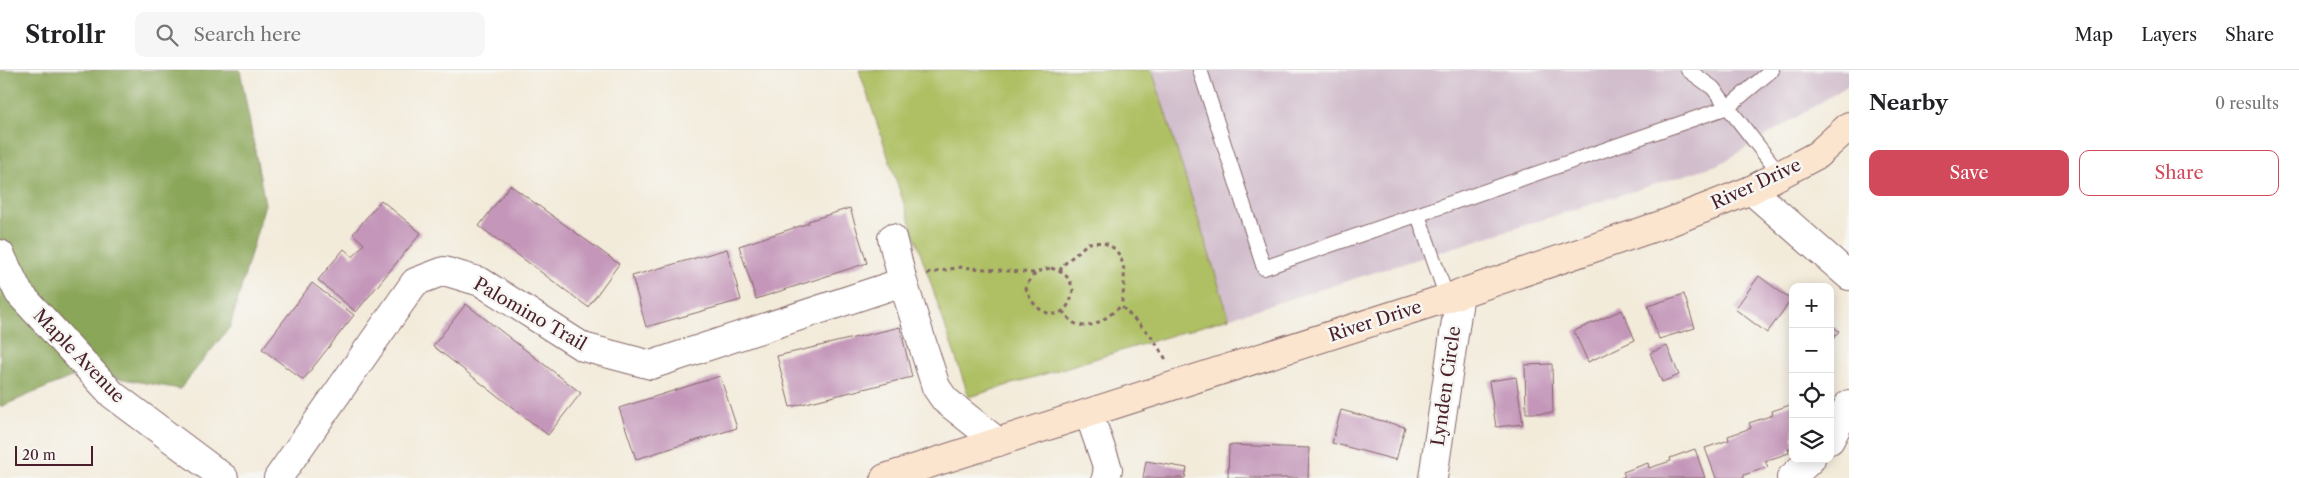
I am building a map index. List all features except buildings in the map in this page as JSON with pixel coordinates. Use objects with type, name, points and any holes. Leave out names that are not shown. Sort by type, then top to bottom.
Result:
[{"type":"main road","name":"River Drive","points":[[885,478],[1089,414],[1454,295],[1667,223],[1751,190],[1816,155],[1849,126]]},
{"type":"street","points":[[1751,190],[1849,276]]},
{"type":"street","points":[[892,238],[903,282],[936,387],[945,400],[998,442]]},
{"type":"street","name":"Maple Avenue","points":[[0,254],[19,293],[113,395],[224,478]]},
{"type":"street","name":"Palomino Trail","points":[[278,478],[415,282],[444,271],[481,282],[583,347],[651,365],[903,282]]},
{"type":"street","name":"Lynden Circle","points":[[1433,478],[1454,295]]},
{"type":"street","points":[[1834,432],[1849,404]]},
{"type":"street","points":[[1089,414],[1108,469],[1106,478]]},
{"type":"street","points":[[1791,478],[1807,463]]},
{"type":"lane","points":[[1200,70],[1264,268],[1728,107],[1772,70]]},
{"type":"lane","points":[[1688,70],[1713,88],[1780,174]]},
{"type":"lane","points":[[1418,215],[1454,295]]},
{"type":"path","points":[[1060,271],[1062,266],[1088,243],[1104,243],[1115,251],[1124,266],[1125,283],[1121,306],[1106,318],[1092,325],[1076,324],[1062,312]]},
{"type":"path","points":[[903,282],[933,272],[960,267],[1035,273]]},
{"type":"path","points":[[1042,269],[1060,271],[1066,276],[1073,290],[1068,306],[1062,312],[1051,315],[1031,302],[1026,288],[1035,273],[1042,269]]},
{"type":"path","points":[[1121,306],[1152,338],[1180,383]]},
{"type":"shaded area","points":[[1152,70],[1849,70],[1849,85],[1720,164],[1229,318]]},
{"type":"green space","points":[[0,70],[240,70],[265,204],[230,327],[180,389],[83,372],[0,407]]},
{"type":"green space","points":[[859,70],[1152,70],[1229,318],[969,397]]}]
